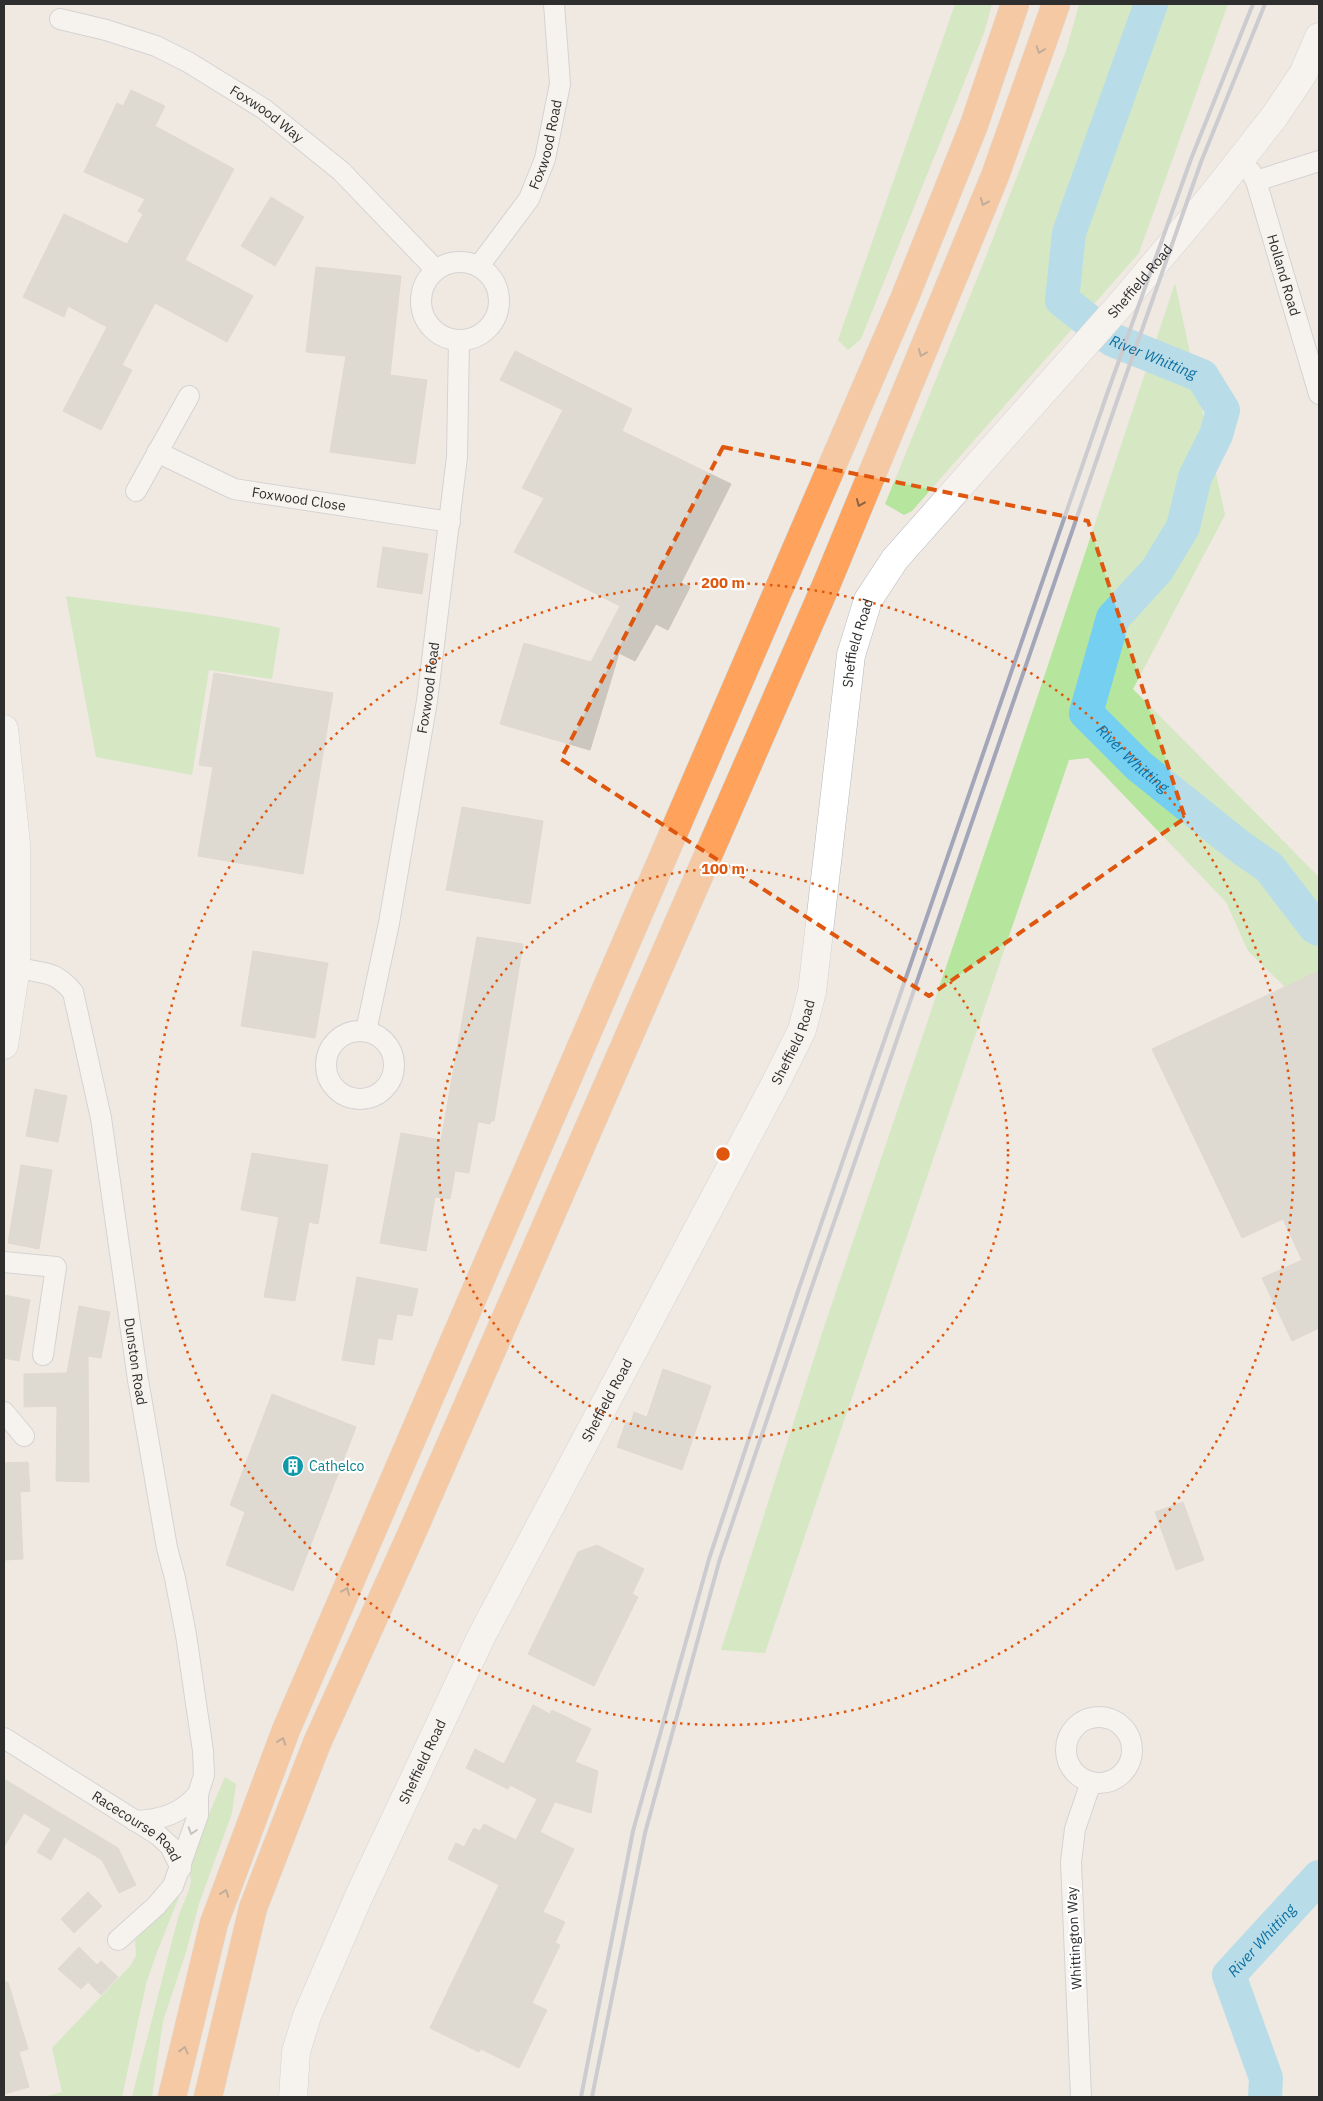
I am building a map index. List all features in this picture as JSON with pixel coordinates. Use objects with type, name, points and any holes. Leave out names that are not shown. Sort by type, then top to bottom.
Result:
[{"type":"highway","points":[[172,2097],[214,1923],[286,1730],[905,297],[974,125],[1015,4]]},
{"type":"highway","points":[[208,2097],[253,1908],[316,1743],[411,1535],[828,583],[995,176],[1056,4]]},
{"type":"main road","name":"Sheffield Road","points":[[293,2097],[296,2052],[307,2016],[359,1896],[482,1635],[802,1030],[812,992],[850,655],[868,600],[895,559],[935,512],[1120,305],[1212,196],[1247,172],[1274,117],[1303,74],[1319,37]]},
{"type":"main road","points":[[4,729],[7,778],[16,844],[16,968],[4,1045]]},
{"type":"street","name":"Foxwood Road","points":[[479,266],[529,199],[545,159],[560,84],[554,4]]},
{"type":"street","name":"Foxwood Way","points":[[60,19],[106,30],[156,46],[188,62],[264,110],[341,171],[436,270]]},
{"type":"street","points":[[1247,172],[1319,161]]},
{"type":"street","name":"Holland Road","points":[[1247,172],[1319,394]]},
{"type":"street","points":[[457,261],[468,262],[479,266],[491,276],[498,290],[500,300],[498,313],[492,324],[483,333],[472,338],[459,340],[446,337],[434,330],[426,319],[421,306],[422,293],[427,280],[436,270],[446,264],[457,261]]},
{"type":"street","name":"Foxwood Road","points":[[366,1031],[389,923],[427,701],[458,448],[459,340]]},
{"type":"street","points":[[136,491],[189,396]]},
{"type":"street","name":"Foxwood Close","points":[[157,452],[234,489],[450,522]]},
{"type":"street","name":"Dunston Road","points":[[16,968],[45,972],[62,979],[73,992],[101,1118],[138,1380],[166,1548],[175,1578],[186,1635],[203,1751],[204,1775],[198,1794],[198,1815],[181,1868]]},
{"type":"street","points":[[4,1262],[56,1267],[43,1355]]},
{"type":"street","points":[[4,1412],[24,1436]]},
{"type":"street","name":"Racecourse Road","points":[[4,1738],[158,1835],[170,1846],[181,1868],[173,1886],[156,1906],[118,1940]]},
{"type":"street","name":"Whittington Way","points":[[1081,2097],[1071,1862],[1075,1829],[1091,1782]]},
{"type":"street","points":[[135,1821],[167,1817],[185,1807],[198,1794]]},
{"type":"highlighted area","points":[[723,447],[1088,521],[1185,818],[929,996],[561,759]]},
{"type":"green space","points":[[955,4],[992,4],[984,33],[861,339],[848,350],[838,340]]},
{"type":"green space","points":[[1079,4],[1228,4],[1139,253],[912,511],[904,515],[885,504],[981,269],[1066,51]]},
{"type":"green space","points":[[1175,283],[1225,515],[1133,689],[1319,877],[1319,971],[1285,987],[1248,951],[1226,902],[1088,758],[1069,760],[765,1653],[721,1650],[822,1333]]},
{"type":"green space","points":[[66,596],[200,614],[280,628],[272,679],[209,670],[192,775],[96,757]]},
{"type":"green space","points":[[225,1777],[236,1784],[232,1813],[199,1904],[186,1952],[163,2021],[152,2097],[132,2097],[179,1914],[189,1890],[191,1880],[188,1862]]},
{"type":"green space","points":[[180,1887],[179,1897],[146,1984],[122,2097],[43,2097],[62,2092],[52,2048],[131,1965],[136,1955],[135,1940]]},
{"type":"building","points":[[131,90],[165,106],[155,126],[234,169],[185,260],[253,296],[227,342],[155,303],[122,365],[132,370],[101,430],[63,411],[107,327],[68,306],[64,317],[23,297],[64,214],[127,244],[143,214],[138,211],[145,199],[84,172],[117,103],[123,106]]},
{"type":"building","points":[[271,197],[304,217],[275,266],[241,246]]},
{"type":"building","points":[[316,267],[401,276],[390,375],[427,380],[415,464],[330,452],[346,356],[306,352]]},
{"type":"building","points":[[515,351],[632,409],[622,431],[731,484],[681,583],[690,587],[668,630],[656,624],[635,661],[619,653],[590,750],[500,724],[524,643],[591,662],[620,606],[514,552],[544,498],[522,488],[563,410],[500,380]]},
{"type":"building","points":[[383,547],[428,554],[422,594],[377,587]]},
{"type":"building","points":[[214,673],[333,693],[303,874],[198,856],[213,767],[199,765]]},
{"type":"building","points":[[462,807],[543,821],[530,904],[446,890]]},
{"type":"building","points":[[477,937],[523,944],[494,1121],[491,1121],[490,1124],[478,1122],[469,1173],[455,1171],[450,1199],[435,1197],[426,1251],[380,1243],[401,1133],[441,1140]]},
{"type":"building","points":[[253,951],[328,963],[315,1038],[241,1026]]},
{"type":"building","points":[[1319,971],[1319,1328],[1292,1341],[1262,1278],[1302,1260],[1283,1219],[1242,1238],[1152,1049]]},
{"type":"building","points":[[35,1089],[67,1096],[58,1142],[26,1136]]},
{"type":"building","points":[[252,1153],[328,1165],[318,1224],[309,1222],[295,1301],[264,1297],[279,1217],[241,1210]]},
{"type":"building","points":[[21,1165],[52,1170],[39,1249],[8,1243]]},
{"type":"building","points":[[357,1277],[418,1289],[412,1316],[397,1314],[392,1340],[378,1338],[374,1365],[342,1360]]},
{"type":"building","points":[[4,1295],[30,1300],[19,1361],[4,1358]]},
{"type":"building","points":[[79,1306],[110,1312],[101,1358],[88,1356],[89,1482],[56,1481],[57,1406],[24,1407],[24,1374],[67,1373]]},
{"type":"building","points":[[663,1369],[711,1386],[682,1470],[617,1447],[626,1422],[631,1423],[634,1412],[647,1417]]},
{"type":"building","name":"Cathelco","points":[[272,1394],[356,1427],[293,1591],[226,1565],[245,1512],[230,1505]]},
{"type":"building","points":[[28,1462],[30,1491],[20,1492],[23,1559],[4,1560],[4,1463]]},
{"type":"building","points":[[1183,1502],[1204,1560],[1176,1570],[1155,1512]]},
{"type":"building","points":[[597,1545],[644,1569],[632,1594],[638,1597],[594,1686],[528,1654],[578,1552]]},
{"type":"building","points":[[533,1705],[550,1714],[552,1710],[591,1729],[575,1762],[598,1771],[591,1813],[555,1802],[540,1832],[574,1849],[543,1912],[565,1922],[555,1943],[560,1945],[532,2003],[547,2010],[519,2068],[481,2049],[479,2052],[430,2028],[499,1885],[448,1859],[456,1843],[464,1847],[474,1828],[480,1831],[484,1824],[516,1840],[537,1799],[510,1785],[508,1789],[466,1768],[475,1749],[504,1764]]},
{"type":"building","points":[[4,1779],[118,1848],[136,1885],[119,1893],[102,1860],[64,1837],[51,1860],[37,1852],[51,1829],[24,1813],[4,1847]]},
{"type":"building","points":[[88,1892],[102,1906],[74,1933],[61,1919]]},
{"type":"building","points":[[79,1947],[97,1965],[101,1961],[118,1977],[101,1995],[88,1982],[81,1989],[58,1969]]},
{"type":"building","points":[[4,1982],[8,1982],[28,2049],[19,2052],[29,2087],[4,2094]]},
{"type":"waterway","name":"River Whitting","points":[[1151,4],[1069,233],[1062,300],[1113,340],[1202,376],[1223,410],[1216,435],[1195,477],[1183,527],[1157,570],[1113,618],[1086,713],[1139,766],[1240,847],[1269,867],[1315,927],[1319,929]]},
{"type":"waterway","name":"River Whitting","points":[[1265,2097],[1266,2078],[1229,1975],[1319,1877]]},
{"type":"railway","points":[[581,2097],[633,1831],[709,1559],[799,1288],[1107,394],[1191,159],[1253,4]]},
{"type":"railway","points":[[592,2097],[645,1833],[719,1562],[1118,398],[1201,162],[1265,4]]},
{"type":"place","name":"Cathelco","points":[[293,1466]]}]
